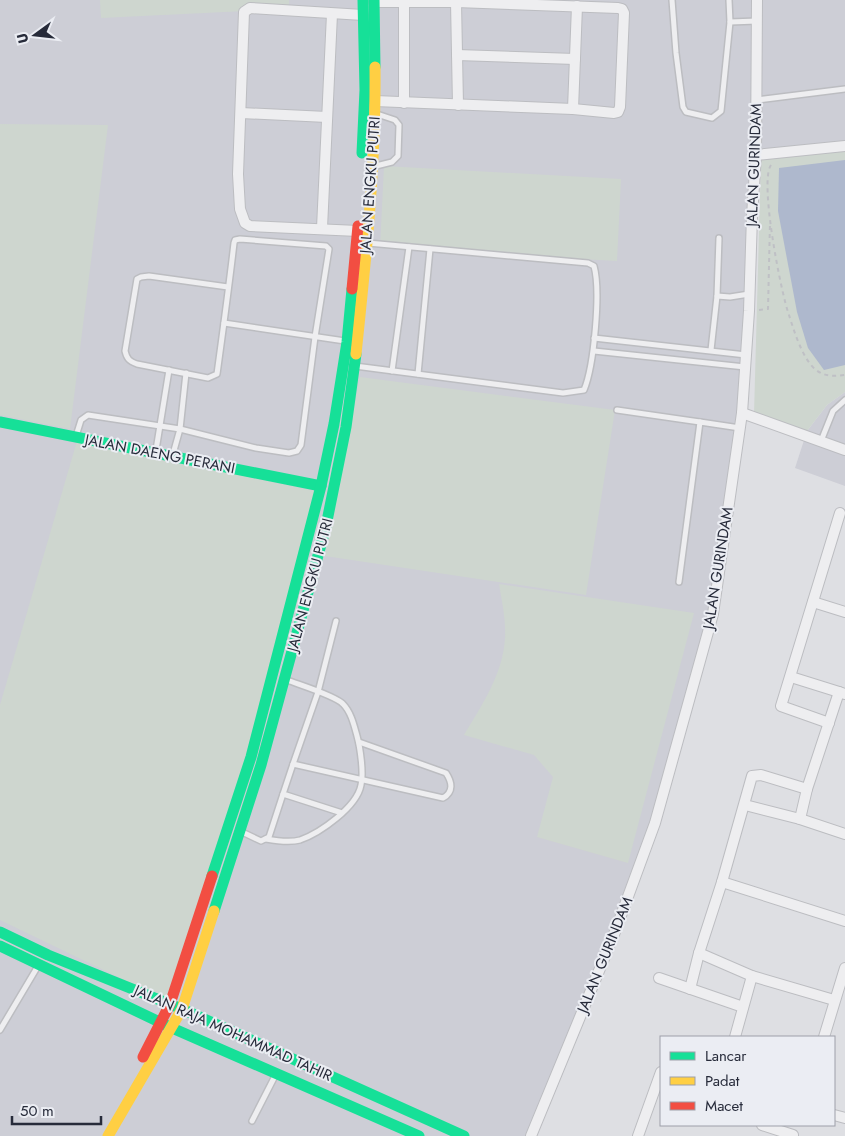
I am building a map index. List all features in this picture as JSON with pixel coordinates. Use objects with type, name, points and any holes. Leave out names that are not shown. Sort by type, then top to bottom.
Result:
[{"type":"main road","name":"JALAN ENGKU PUTRI","points":[[108,1136],[167,1025],[170,1004],[251,757],[321,486],[334,424],[347,342],[358,231],[365,90],[364,15],[370,1]]},
{"type":"main road","name":"JALAN ENGKU PUTRI","points":[[99,1136],[167,1025],[182,1008],[261,765],[333,498],[355,366],[367,243],[376,101],[370,1]]},
{"type":"main road","name":"JALAN DAENG PERANI","points":[[0,422],[321,486]]},
{"type":"main road","name":"JALAN RAJA MOHAMMAD TAHIR","points":[[0,932],[48,955],[182,1008],[464,1136]]},
{"type":"main road","name":"JALAN RAJA MOHAMMAD TAHIR","points":[[0,946],[167,1025],[415,1135]]},
{"type":"street","name":"JALAN GURINDAM","points":[[531,1136],[615,932],[655,823],[713,614],[742,413],[750,294],[756,155],[757,0]]},
{"type":"street","points":[[370,1],[622,8],[624,13],[619,110],[614,113],[573,109],[376,101]]},
{"type":"street","points":[[404,2],[404,103]]},
{"type":"street","points":[[456,2],[458,105]]},
{"type":"street","points":[[573,109],[577,6]]},
{"type":"street","points":[[358,231],[250,226],[245,223],[240,209],[239,192],[241,113],[244,12],[246,9],[364,15]]},
{"type":"street","points":[[322,228],[332,14]]},
{"type":"street","points":[[457,55],[575,59]]},
{"type":"street","points":[[241,113],[327,117]]},
{"type":"street","points":[[756,155],[845,146]]},
{"type":"street","points":[[742,413],[845,450]]},
{"type":"street","points":[[830,723],[782,706],[840,513]]},
{"type":"street","points":[[813,602],[845,612]]},
{"type":"street","points":[[791,677],[842,693],[807,789],[800,819]]},
{"type":"street","points":[[690,989],[699,953],[753,776],[761,775],[807,789]]},
{"type":"street","points":[[744,805],[800,819],[845,834]]},
{"type":"street","points":[[722,882],[845,921]]},
{"type":"street","points":[[699,953],[752,976],[834,1000]]},
{"type":"street","points":[[824,1036],[845,968]]},
{"type":"street","points":[[735,1036],[752,976]]},
{"type":"street","points":[[659,978],[743,1007]]},
{"type":"street","points":[[638,1136],[658,1094],[660,1079]]},
{"type":"street","points":[[765,1126],[793,1136]]},
{"type":"lane","points":[[672,0],[683,107],[686,112],[712,118],[721,111],[730,22],[729,0]]},
{"type":"lane","points":[[730,22],[757,21]]},
{"type":"lane","points":[[757,100],[845,89]]},
{"type":"lane","points":[[372,167],[392,162],[398,156],[399,125],[395,120],[375,113]]},
{"type":"lane","points":[[711,350],[717,296],[719,238]]},
{"type":"lane","points":[[75,437],[81,420],[88,415],[180,429],[256,448],[290,453],[296,451],[301,446],[315,336],[329,250],[326,246],[238,239],[234,243],[217,374],[208,378],[130,362],[126,356],[125,351],[137,279],[149,276],[228,287]]},
{"type":"lane","points":[[355,366],[563,393],[580,392],[586,386],[594,351],[596,298],[594,266],[588,263],[367,243]]},
{"type":"lane","points":[[392,371],[409,247]]},
{"type":"lane","points":[[418,374],[430,249]]},
{"type":"lane","points":[[717,296],[730,297],[750,294]]},
{"type":"lane","points":[[224,323],[347,342]]},
{"type":"lane","points":[[594,338],[746,355]]},
{"type":"lane","points":[[594,351],[745,368]]},
{"type":"lane","points":[[156,453],[169,370]]},
{"type":"lane","points":[[172,457],[180,429],[186,373]]},
{"type":"lane","points":[[820,442],[833,411],[845,400]]},
{"type":"lane","points":[[616,410],[740,428]]},
{"type":"lane","points":[[679,582],[700,422]]},
{"type":"lane","points":[[240,830],[261,841],[271,834],[318,692],[336,621]]},
{"type":"lane","points":[[266,839],[280,842],[299,840],[324,828],[353,801],[361,787],[362,780],[359,742],[351,716],[345,705],[337,699],[284,679]]},
{"type":"lane","points":[[293,764],[443,798],[448,796],[451,789],[446,773],[359,742]]},
{"type":"lane","points":[[283,794],[342,813]]},
{"type":"lane","points":[[0,1030],[38,964]]},
{"type":"lane","points":[[252,1121],[277,1074]]},
{"type":"path","points":[[768,169],[770,216],[780,281],[789,314],[806,357],[816,370],[828,376],[845,375]]},
{"type":"path","points":[[749,311],[768,309],[770,216]]},
{"type":"shaded area","points":[[0,0],[845,0],[845,146],[756,155],[749,311],[713,614],[655,823],[531,1136],[0,1136]]},
{"type":"shaded area","points":[[100,0],[289,0],[289,9],[101,18]]},
{"type":"shaded area","points":[[0,124],[108,125],[70,429],[0,415]]},
{"type":"shaded area","points":[[845,149],[845,392],[827,405],[807,431],[754,414],[761,158]]},
{"type":"shaded area","points":[[384,166],[621,179],[617,261],[380,248]]},
{"type":"shaded area","points":[[360,377],[615,410],[586,595],[325,556]]},
{"type":"shaded area","points":[[845,392],[845,486],[795,468],[807,431],[827,405]]},
{"type":"shaded area","points":[[77,441],[315,491],[247,758],[166,1000],[0,920],[0,705]]},
{"type":"shaded area","points":[[499,584],[694,613],[628,863],[537,837],[553,777],[534,755],[464,735],[490,689],[500,664],[505,638],[505,624]]},
{"type":"water","points":[[845,160],[845,365],[824,370],[808,348],[797,312],[778,211],[779,168]]},
{"type":"traffic: fast","points":[[362,153],[365,90],[363,0]]},
{"type":"traffic: fast","points":[[374,0],[375,67]]},
{"type":"traffic: fast","points":[[212,876],[251,757],[321,486],[334,424],[347,342],[352,289]]},
{"type":"traffic: fast","points":[[214,911],[261,765],[326,526],[346,427],[356,354]]},
{"type":"traffic: fast","points":[[0,422],[321,486]]},
{"type":"traffic: fast","points":[[0,932],[48,955],[182,1009],[464,1136]]},
{"type":"traffic: fast","points":[[0,946],[172,1028],[419,1136]]},
{"type":"traffic: slow","points":[[356,354],[372,175],[375,67]]},
{"type":"traffic: slow","points":[[108,1136],[182,1009],[214,911]]},
{"type":"traffic: jam","points":[[352,289],[358,226]]},
{"type":"traffic: jam","points":[[143,1057],[170,1004],[212,876]]}]
